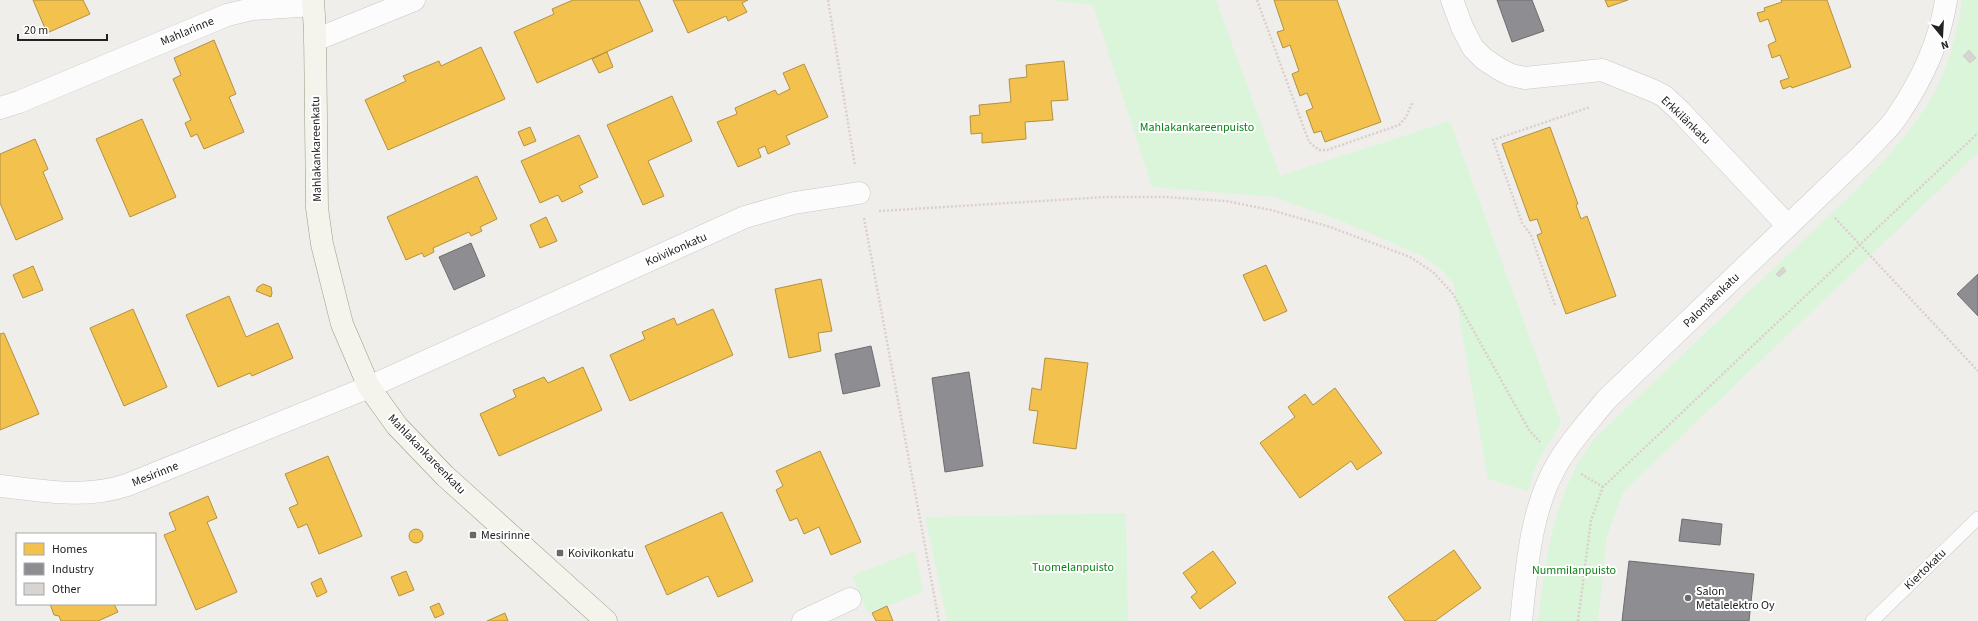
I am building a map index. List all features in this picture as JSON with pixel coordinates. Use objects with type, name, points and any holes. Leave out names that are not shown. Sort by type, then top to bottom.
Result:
[{"type":"street","points":[[315,40],[414,0]]},
{"type":"street","name":"Erkkilänkatu","points":[[1452,0],[1462,27],[1473,48],[1484,59],[1511,74],[1525,78],[1586,70],[1602,70],[1664,96],[1680,111],[1788,226]]},
{"type":"street","name":"Palomäenkatu","points":[[1521,621],[1530,550],[1535,525],[1549,480],[1558,461],[1606,400],[1863,154],[1895,119],[1922,73],[1943,20],[1946,0]]},
{"type":"street","name":"Mahlakankareenkatu","points":[[313,3],[315,40],[317,208],[322,244],[342,324],[369,386],[397,426],[445,476],[606,621]]},
{"type":"street","name":"Mahlarinne","points":[[0,108],[19,102],[227,15],[252,9],[313,3]]},
{"type":"street","name":"Koivikonkatu","points":[[369,386],[745,218],[794,203],[861,202]]},
{"type":"street","name":"Mesirinne","points":[[0,486],[71,494],[112,490],[369,386]]},
{"type":"street","points":[[803,621],[850,599]]},
{"type":"lane","name":"Kiertokatu","points":[[1872,621],[1885,616],[1978,518]]},
{"type":"path","points":[[828,0],[861,202],[939,621]]},
{"type":"path","points":[[1257,0],[1309,142],[1319,150],[1327,150],[1399,125],[1406,117],[1413,101]]},
{"type":"path","points":[[1555,305],[1531,236],[1522,223],[1493,140],[1590,107]]},
{"type":"path","points":[[1578,621],[1591,520],[1603,487],[1978,134]]},
{"type":"path","points":[[861,202],[1106,197],[1165,197],[1226,201],[1271,210],[1330,227],[1410,257],[1433,272],[1453,294],[1529,430],[1558,461],[1603,487]]},
{"type":"path","points":[[1816,199],[1978,371]]},
{"type":"green space","name":"Mahlakankareenpuisto","points":[[1050,0],[1216,0],[1280,176],[1450,121],[1561,423],[1536,465],[1528,491],[1488,479],[1453,282],[1439,267],[1422,256],[1349,224],[1275,197],[1152,187],[1093,5]]},
{"type":"green space","name":"Nummilanpuisto","points":[[1962,0],[1978,0],[1978,153],[1623,492],[1607,536],[1598,621],[1538,621],[1554,524],[1571,478],[1582,456],[1597,436],[1853,193],[1902,139],[1924,109],[1942,77],[1954,39]]},
{"type":"green space","name":"Tuomelanpuisto","points":[[1126,513],[1128,621],[947,621],[925,517]]},
{"type":"green space","points":[[915,551],[923,592],[868,613],[852,576]]},
{"type":"building: Homes","points":[[33,0],[83,0],[90,14],[47,33]]},
{"type":"building: Homes","points":[[573,0],[639,0],[653,31],[537,83],[514,32],[554,14],[552,9]]},
{"type":"building: Homes","points":[[673,0],[748,0],[742,3],[747,12],[728,21],[726,16],[688,33]]},
{"type":"building: Homes","points":[[1274,0],[1337,0],[1381,122],[1325,142],[1321,131],[1314,133],[1306,111],[1313,108],[1307,93],[1300,96],[1292,74],[1299,71],[1290,45],[1283,48],[1277,32],[1284,30]]},
{"type":"building: Homes","points":[[1605,0],[1628,0],[1608,7]]},
{"type":"building: Homes","points":[[1781,0],[1827,0],[1851,67],[1792,88],[1791,86],[1783,89],[1780,81],[1789,78],[1780,55],[1772,58],[1768,45],[1776,41],[1768,19],[1760,22],[1757,13],[1765,11],[1764,8],[1782,2]]},
{"type":"building: Homes","points":[[214,40],[236,94],[229,97],[244,132],[204,149],[197,134],[191,137],[185,123],[191,120],[173,79],[181,75],[174,58]]},
{"type":"building: Homes","points":[[481,47],[505,99],[388,150],[365,100],[406,81],[403,76],[439,61],[441,66]]},
{"type":"building: Homes","points":[[607,52],[613,67],[599,73],[592,59]]},
{"type":"building: Homes","points":[[1064,61],[1068,100],[1051,101],[1053,120],[1025,122],[1026,139],[982,143],[982,133],[971,134],[970,116],[980,115],[979,105],[1011,102],[1009,79],[1027,77],[1026,65]]},
{"type":"building: Homes","points":[[804,64],[828,117],[786,136],[790,144],[768,154],[765,146],[758,149],[761,157],[738,167],[717,122],[737,114],[735,108],[775,90],[778,95],[790,89],[783,73]]},
{"type":"building: Homes","points":[[672,96],[692,141],[648,161],[664,196],[643,205],[607,125]]},
{"type":"building: Homes","points":[[142,119],[176,197],[130,217],[96,139]]},
{"type":"building: Homes","points":[[530,127],[536,141],[524,146],[518,132]]},
{"type":"building: Homes","points":[[1550,127],[1578,204],[1576,205],[1581,219],[1587,216],[1616,296],[1566,314],[1537,235],[1542,233],[1537,219],[1530,221],[1502,144]]},
{"type":"building: Homes","points":[[579,135],[598,177],[579,186],[583,192],[562,202],[558,195],[540,203],[521,161]]},
{"type":"building: Homes","points":[[35,139],[48,169],[43,172],[63,219],[16,240],[0,203],[0,154]]},
{"type":"building: Homes","points":[[477,176],[497,219],[480,227],[482,231],[471,236],[469,232],[433,248],[434,252],[424,257],[422,253],[406,260],[387,217]]},
{"type":"building: Homes","points":[[546,217],[557,241],[540,248],[530,225]]},
{"type":"building: Homes","points":[[1266,265],[1287,311],[1264,321],[1243,275]]},
{"type":"building: Homes","points":[[33,266],[43,290],[23,298],[13,275]]},
{"type":"building: Homes","points":[[821,279],[832,331],[818,333],[821,351],[789,358],[775,289]]},
{"type":"building: Homes","points":[[263,284],[271,287],[271,297],[256,291],[258,287]]},
{"type":"building: Homes","points":[[229,296],[246,337],[278,323],[293,358],[252,376],[250,373],[218,387],[186,315]]},
{"type":"building: Homes","points":[[133,309],[167,387],[124,406],[90,328]]},
{"type":"building: Homes","points":[[713,309],[733,355],[630,401],[610,355],[645,339],[642,332],[674,318],[677,325]]},
{"type":"building: Homes","points":[[4,333],[39,414],[0,430],[0,334]]},
{"type":"building: Homes","points":[[1045,358],[1088,363],[1076,449],[1033,443],[1038,411],[1029,410],[1032,388],[1041,390]]},
{"type":"building: Homes","points":[[583,367],[602,410],[499,456],[480,414],[516,397],[513,390],[544,377],[548,383]]},
{"type":"building: Homes","points":[[1335,388],[1382,453],[1357,470],[1351,461],[1300,498],[1260,443],[1295,417],[1288,407],[1305,394],[1313,405]]},
{"type":"building: Homes","points":[[820,451],[861,542],[831,555],[819,527],[804,534],[797,518],[790,521],[776,490],[783,486],[776,471]]},
{"type":"building: Homes","points":[[328,456],[362,536],[319,554],[307,524],[298,528],[289,508],[298,504],[285,474]]},
{"type":"building: Homes","points":[[208,496],[217,518],[207,522],[237,592],[196,610],[164,535],[176,530],[169,513]]},
{"type":"building: Homes","points":[[722,512],[753,581],[718,597],[708,576],[667,595],[645,546]]},
{"type":"building: Homes","points":[[416,529],[421,531],[423,536],[421,541],[416,543],[411,541],[409,536],[411,531]]},
{"type":"building: Homes","points":[[1454,550],[1481,588],[1435,621],[1405,621],[1388,597]]},
{"type":"building: Homes","points":[[1213,551],[1236,583],[1200,609],[1191,597],[1197,592],[1183,573]]},
{"type":"building: Homes","points":[[406,571],[414,590],[399,596],[391,577]]},
{"type":"building: Homes","points":[[321,578],[327,592],[317,597],[311,583]]},
{"type":"building: Homes","points":[[439,603],[444,614],[435,618],[430,607]]},
{"type":"building: Homes","points":[[50,605],[114,605],[118,612],[98,621],[61,621],[59,616],[54,615]]},
{"type":"building: Homes","points":[[887,606],[893,621],[876,621],[872,613]]},
{"type":"building: Homes","points":[[505,613],[508,621],[487,621]]},
{"type":"building: Industry","points":[[1497,0],[1532,0],[1544,31],[1512,42]]},
{"type":"building: Industry","points":[[471,243],[485,276],[454,290],[439,257]]},
{"type":"building: Industry","points":[[1978,274],[1978,316],[1957,294]]},
{"type":"building: Industry","points":[[871,346],[880,386],[843,394],[835,354]]},
{"type":"building: Industry","points":[[969,372],[983,466],[945,472],[932,378]]},
{"type":"building: Industry","points":[[1682,519],[1722,524],[1720,545],[1679,541]]},
{"type":"building: Industry","name":"Salon Metalelektro Oy","points":[[1629,561],[1754,574],[1749,621],[1622,621]]},
{"type":"building: Other","points":[[1969,50],[1976,58],[1970,63],[1963,56]]},
{"type":"building: Other","points":[[1783,267],[1786,271],[1779,277],[1776,274]]},
{"type":"place","name":"Mesirinne","points":[[473,535]]},
{"type":"place","name":"Koivikonkatu","points":[[560,553]]},
{"type":"place","name":"Salon Metalelektro Oy","points":[[1688,598]]}]
